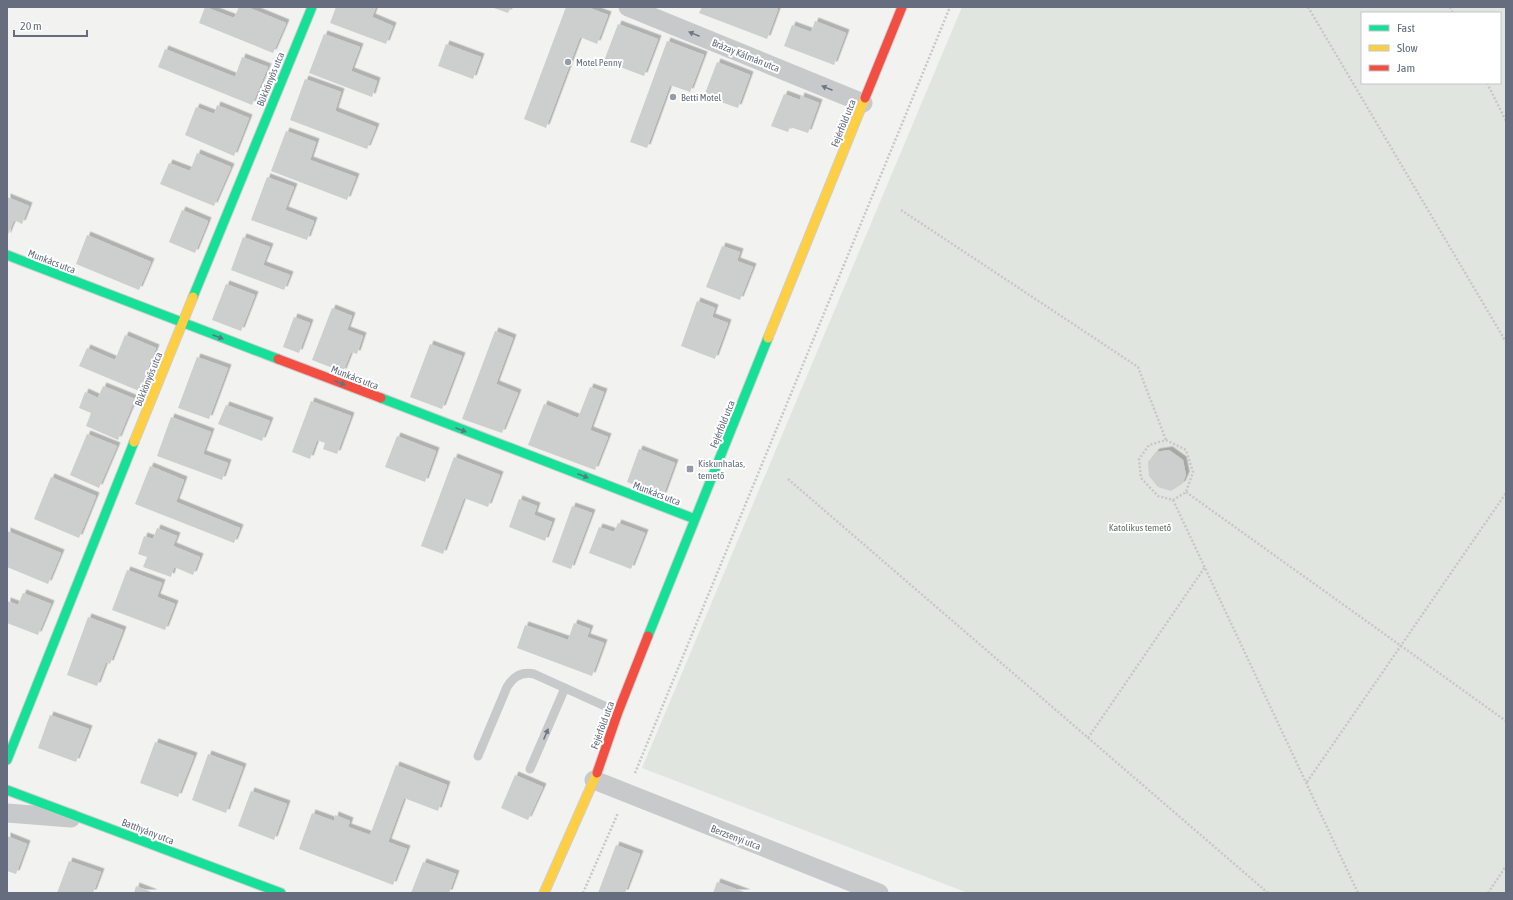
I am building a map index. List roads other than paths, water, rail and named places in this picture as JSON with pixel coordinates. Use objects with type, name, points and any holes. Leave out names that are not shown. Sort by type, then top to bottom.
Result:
[{"type":"street","name":"Bükkönyös utca","points":[[7,760],[182,323],[312,7]]},
{"type":"street","name":"Brázay Kálmán utca","points":[[628,7],[863,103]]},
{"type":"street","name":"Fejérföld utca","points":[[544,893],[594,780],[618,712],[902,7]]},
{"type":"street","name":"Munkács utca","points":[[7,255],[695,520]]},
{"type":"street","name":"Berzsenyi utca","points":[[594,780],[626,794],[879,893]]},
{"type":"street","name":"Batthyány utca","points":[[7,790],[281,893]]},
{"type":"street","points":[[7,813],[82,819]]},
{"type":"lane","points":[[478,756],[507,687],[513,678],[519,675],[529,673],[618,712]]},
{"type":"lane","points":[[530,769],[565,688]]},
{"type":"place","name":"Motel Penny","points":[[568,62]]},
{"type":"place","name":"Betti Motel","points":[[673,97]]},
{"type":"place","name":"Kiskunhalas, temető","points":[[690,469]]},
{"type":"park label","name":"Katolikus temető","points":[[1140,527]]}]
